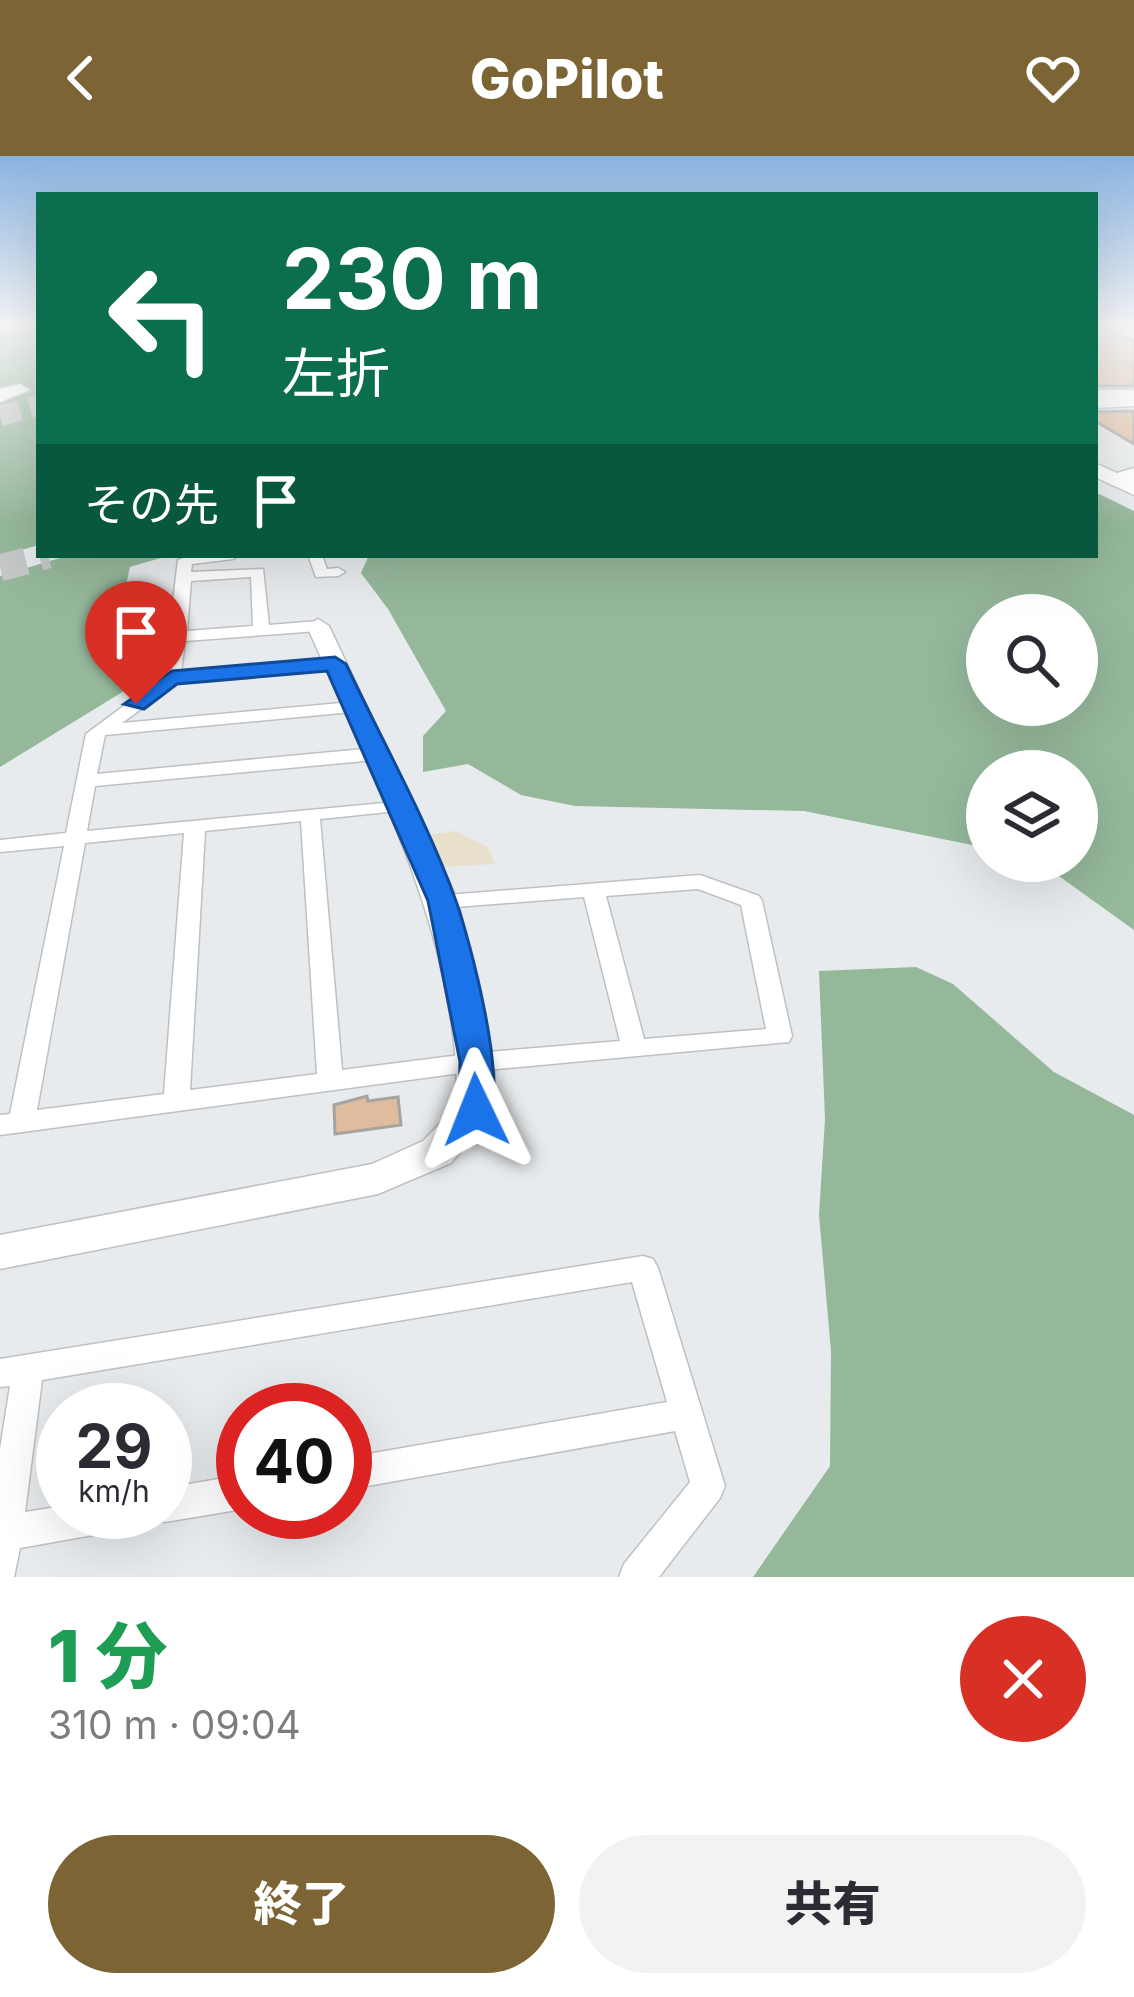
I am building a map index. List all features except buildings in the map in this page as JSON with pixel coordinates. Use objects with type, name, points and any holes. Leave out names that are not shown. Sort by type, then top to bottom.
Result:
[{"type":"highway","points":[[1098,398],[1134,398]]},
{"type":"street","points":[[172,678],[185,560],[204,558]]},
{"type":"street","points":[[316,558],[321,574],[338,572]]},
{"type":"street","points":[[186,578],[258,572],[260,630]]},
{"type":"street","points":[[0,1252],[378,1178],[437,1152],[476,1110],[476,1062],[442,901],[318,626],[178,637]]},
{"type":"street","points":[[335,664],[172,678],[100,730],[84,781],[11,1123],[476,1062],[780,1036],[751,902],[700,882],[442,901]]},
{"type":"street","points":[[100,730],[352,706]]},
{"type":"street","points":[[84,781],[375,754]]},
{"type":"street","points":[[0,846],[398,805]]},
{"type":"street","points":[[310,814],[330,1081]]},
{"type":"street","points":[[176,1102],[195,826]]},
{"type":"street","points":[[594,892],[634,1049]]},
{"type":"street","points":[[36,1536],[2,1545],[14,1371],[643,1268],[707,1486],[637,1577]]},
{"type":"street","points":[[372,1469],[685,1414]]},
{"type":"path","points":[[377,579],[395,558]]},
{"type":"shaded area","points":[[455,831],[488,847],[495,864],[442,867],[429,835]]},
{"type":"green space","points":[[0,391],[36,391],[36,546],[0,556]]},
{"type":"green space","points":[[1098,493],[1134,511],[1134,930],[1067,882],[1098,882],[1098,750],[966,750],[966,844],[804,811],[575,806],[521,795],[468,764],[423,772],[423,736],[446,711],[388,609],[361,573],[368,558],[1098,558]]},
{"type":"green space","points":[[60,558],[161,558],[130,567],[117,626],[149,630],[155,672],[0,767],[0,576]]},
{"type":"green space","points":[[916,967],[953,984],[1054,1072],[1134,1115],[1134,1577],[753,1577],[830,1466],[831,1351],[819,1215],[825,1119],[819,971]]},
{"type":"tunnel","points":[[0,416],[36,406]]},
{"type":"tunnel","points":[[0,568],[37,558]]},
{"type":"route","points":[[136,704],[172,678],[335,664],[442,901],[476,1062],[476,1110]]}]
